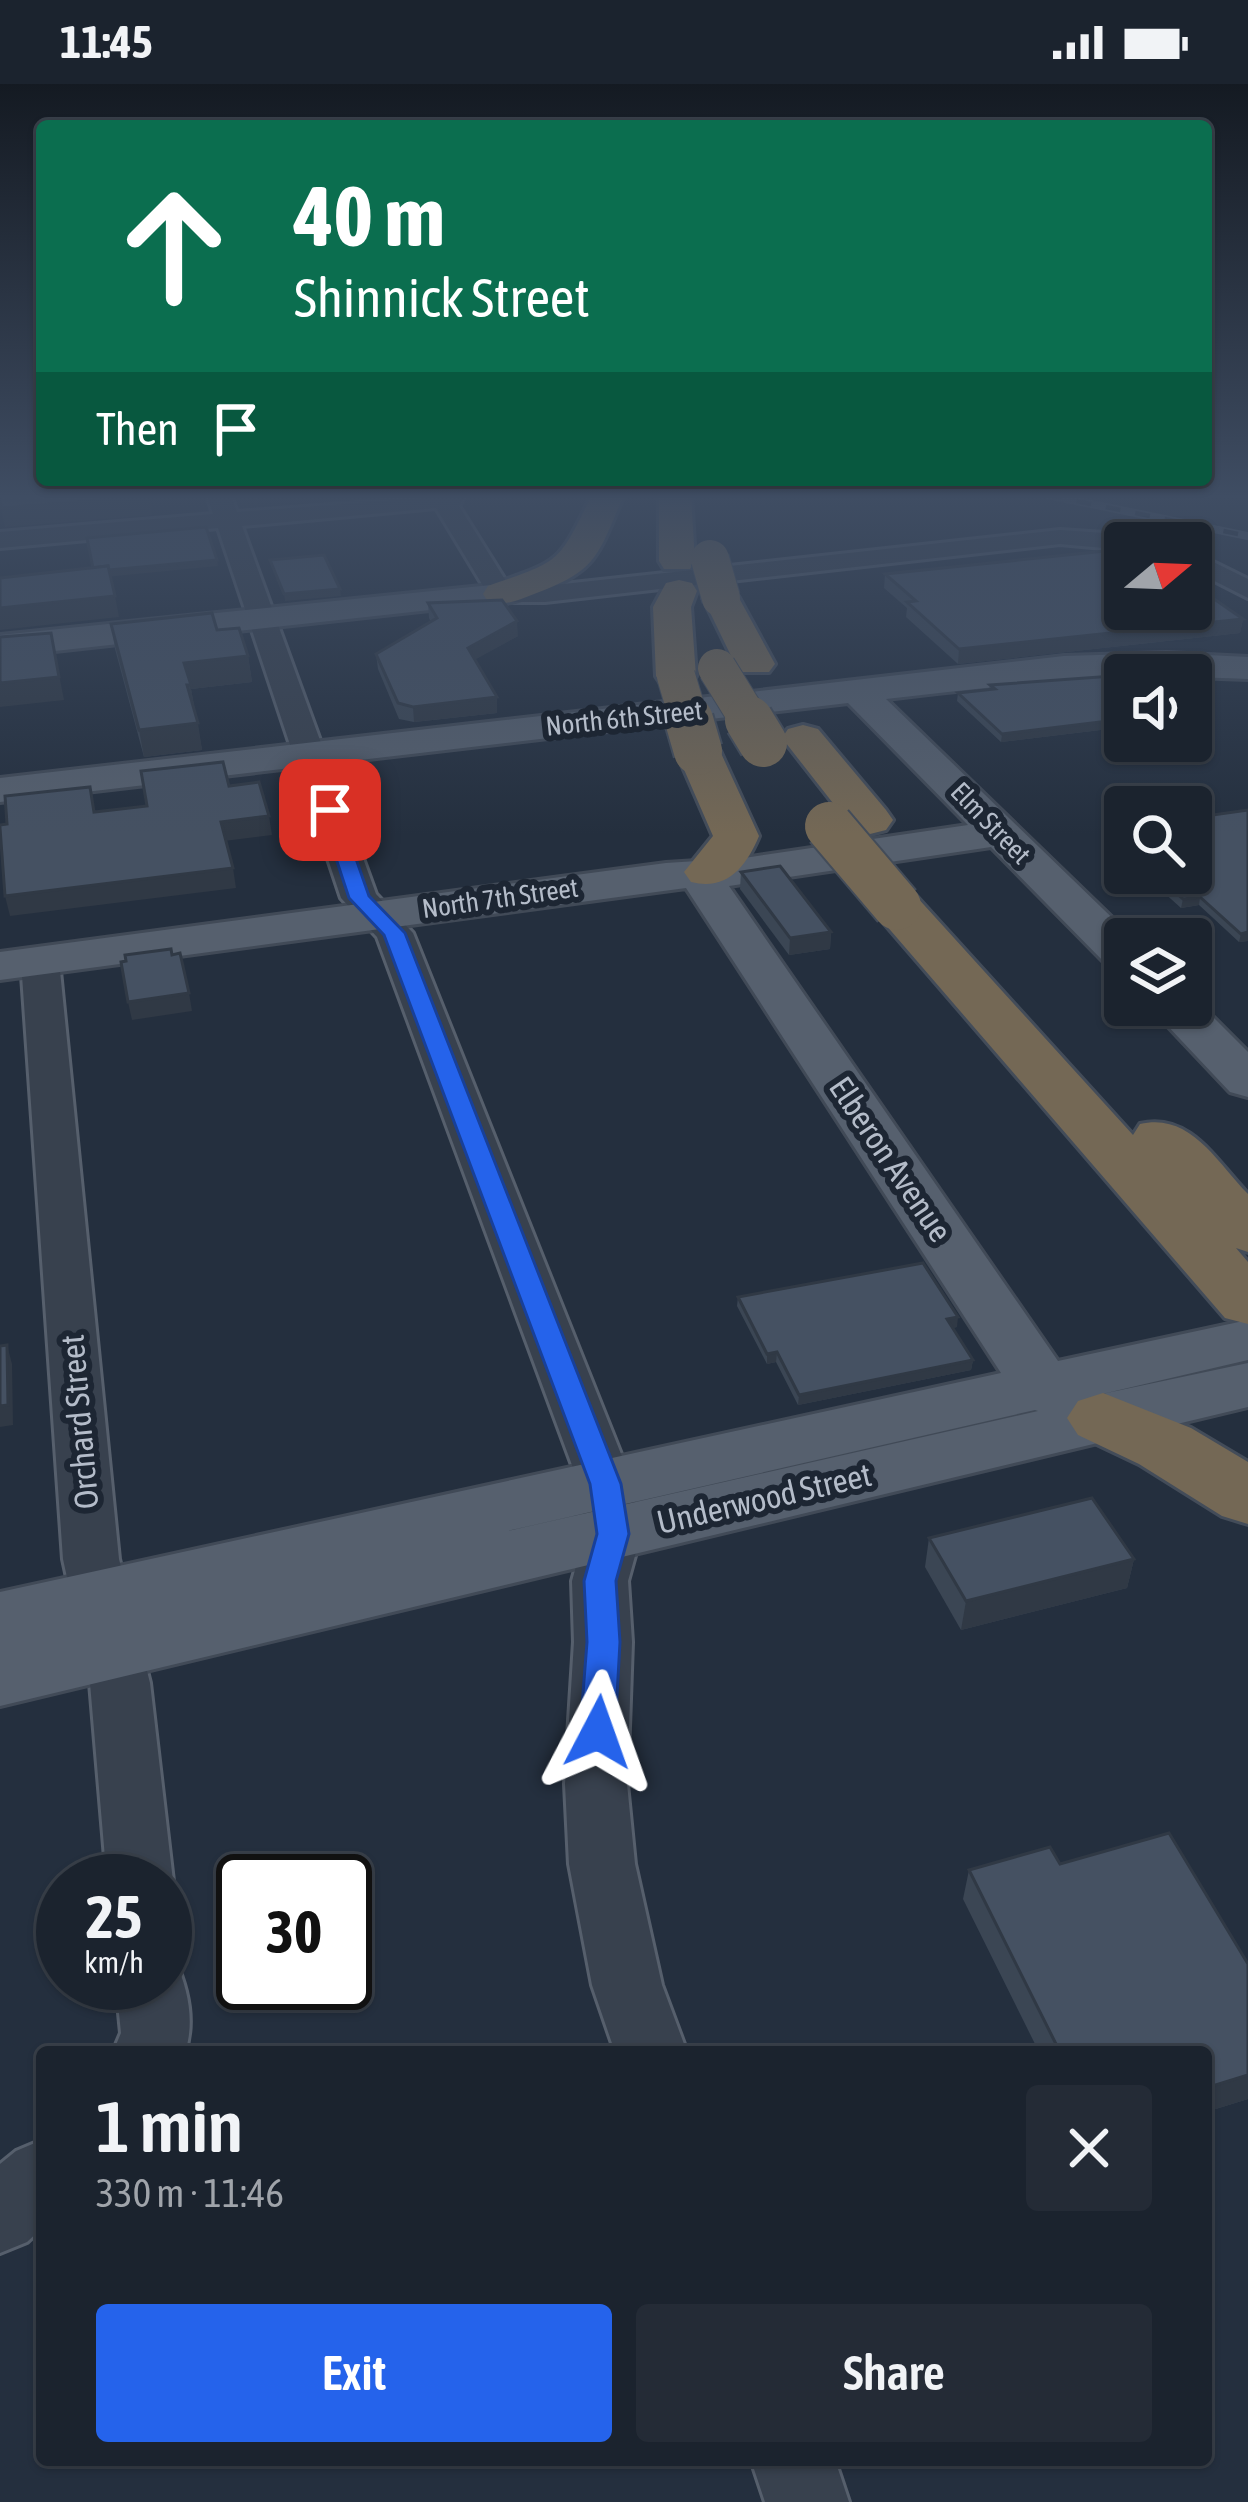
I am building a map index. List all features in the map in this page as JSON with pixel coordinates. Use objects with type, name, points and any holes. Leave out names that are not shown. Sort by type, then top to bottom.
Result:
[{"type":"highway","points":[[673,608],[716,670],[783,741],[849,823],[1225,1242],[1248,1303]]},
{"type":"highway","points":[[709,872],[728,853],[736,836],[698,751],[716,670],[720,608]]},
{"type":"highway","points":[[1072,1402],[1165,1446],[1248,1497]]},
{"type":"main road","points":[[0,646],[334,608]]},
{"type":"main road","name":"North 6th Street","points":[[0,790],[1064,667],[1248,668]]},
{"type":"main road","name":"Elm Street","points":[[857,691],[932,760],[1104,936]]},
{"type":"main road","name":"North 7th Street","points":[[20,964],[999,833]]},
{"type":"main road","name":"Elberon Avenue","points":[[709,872],[707,886],[1072,1402]]},
{"type":"main road","points":[[1193,1026],[1248,1081]]},
{"type":"main road","name":"Underwood Street","points":[[0,1676],[107,1625],[1072,1402],[1248,1340]]},
{"type":"main road","name":"Underwood Street","points":[[1072,1402],[1248,1385]]},
{"type":"main road","name":"Underwood Street","points":[[0,1620],[107,1625]]},
{"type":"street","points":[[258,608],[359,898],[394,933],[400,947],[609,1509],[600,1581],[603,1642],[596,1784],[602,1864],[627,1985],[649,2046]]},
{"type":"street","name":"Orchard Street","points":[[20,964],[91,1559],[107,1625],[137,1854]]},
{"type":"street","points":[[151,2046],[156,2033],[154,2010]]},
{"type":"street","points":[[0,2216],[36,2183]]},
{"type":"street","points":[[795,2466],[807,2502]]},
{"type":"building","points":[[431,608],[508,608],[517,621],[468,648],[497,697],[413,707],[398,703],[376,654],[437,618]]},
{"type":"building","points":[[913,608],[1104,608],[1104,630],[1139,630],[959,649]]},
{"type":"building","points":[[1212,608],[1227,608],[1243,619],[1212,622]]},
{"type":"building","points":[[212,613],[217,630],[239,628],[248,656],[184,663],[198,723],[139,730],[111,624]]},
{"type":"building","points":[[51,633],[59,677],[0,683],[0,637]]},
{"type":"building","points":[[1104,677],[1104,722],[1002,734],[958,693],[995,689],[990,685]]},
{"type":"building","points":[[223,762],[229,786],[259,782],[269,816],[221,822],[233,868],[5,896],[0,825],[7,824],[5,796],[90,787],[94,812],[147,806],[141,771]]},
{"type":"building","points":[[1248,810],[1248,932],[1241,934],[1200,897],[1183,899],[1177,894],[1212,894],[1212,815]]},
{"type":"building","points":[[780,866],[831,932],[790,938],[741,872]]},
{"type":"building","points":[[171,949],[172,955],[180,953],[189,993],[128,1002],[121,962],[126,961],[125,955]]},
{"type":"building","points":[[923,1263],[958,1317],[947,1319],[973,1360],[799,1395],[777,1352],[767,1354],[738,1297]]},
{"type":"building","points":[[7,1345],[8,1405],[0,1406],[0,1346]]},
{"type":"building","points":[[1092,1498],[1134,1559],[966,1601],[929,1538]]},
{"type":"building","points":[[1169,1833],[1248,1964],[1248,2075],[1212,2086],[1212,2046],[1057,2046],[969,1870],[1050,1847],[1060,1864]]},
{"type":"route","points":[[330,810],[359,898],[394,933],[605,1484],[613,1534],[600,1581],[603,1642],[598,1732]]}]
